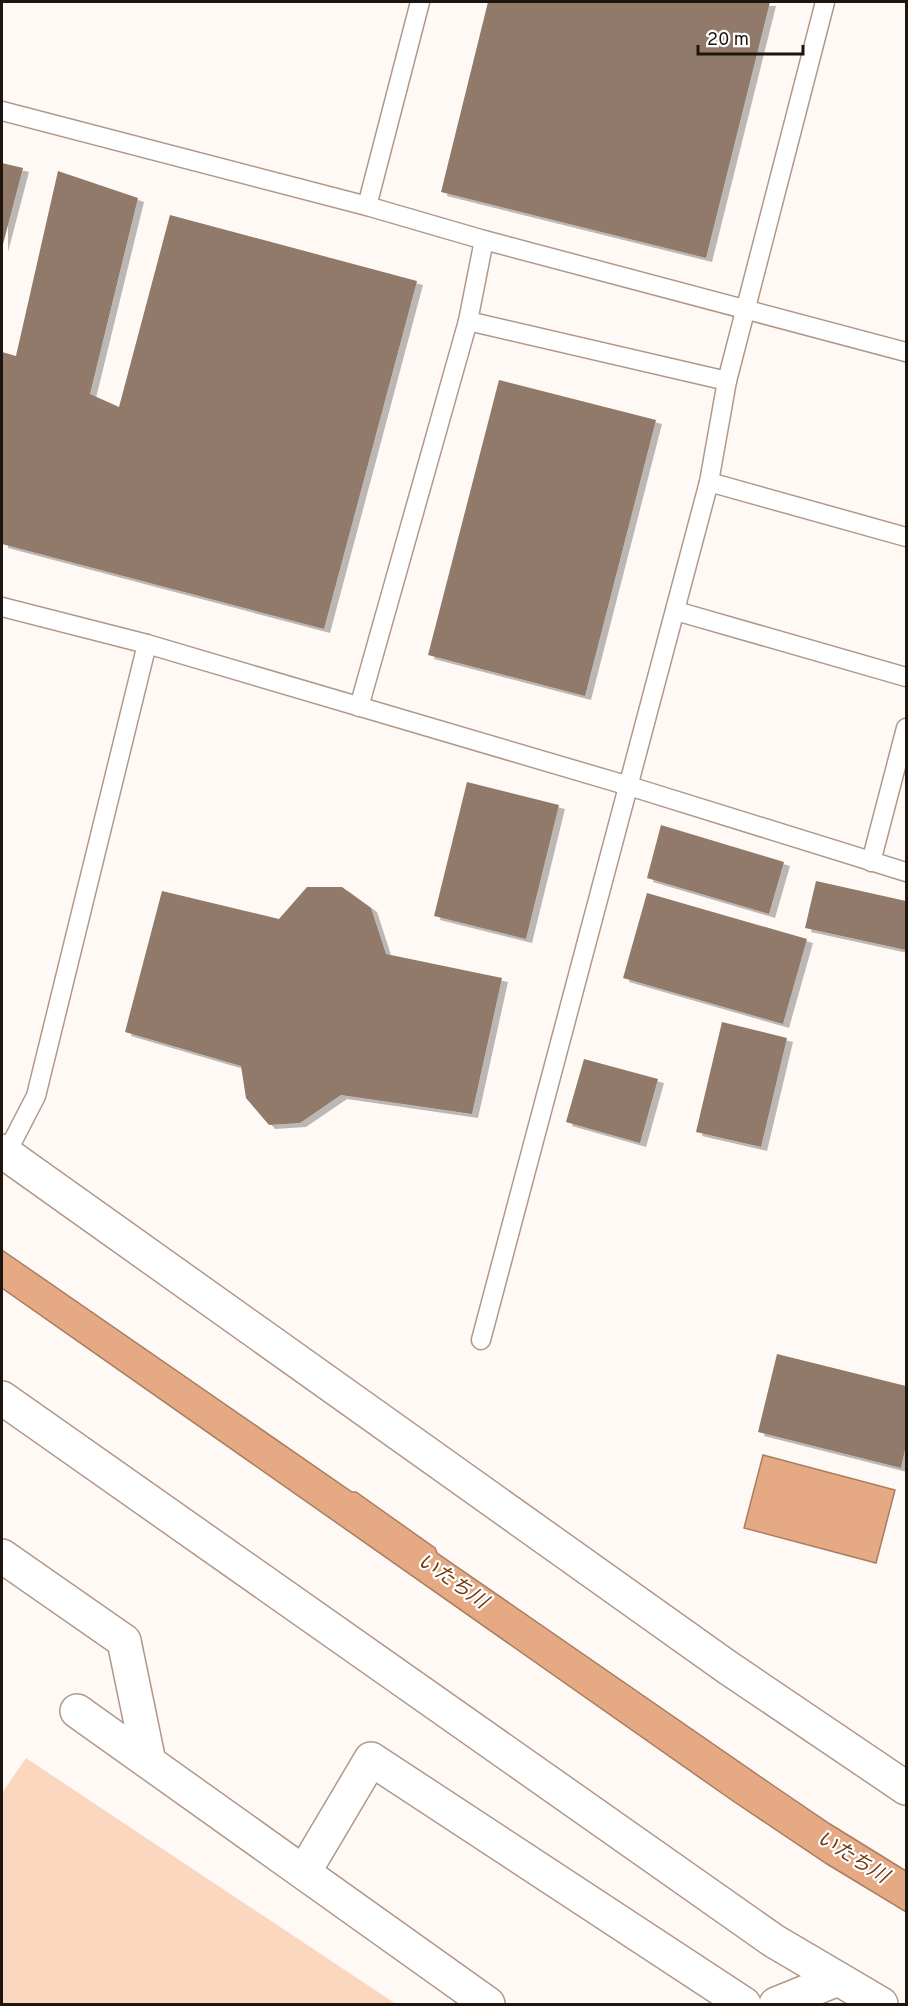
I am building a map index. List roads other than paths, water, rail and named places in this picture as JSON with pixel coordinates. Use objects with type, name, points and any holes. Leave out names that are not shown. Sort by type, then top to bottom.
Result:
[{"type":"street","points":[[4,1153],[727,1667],[906,1788]]},
{"type":"street","points":[[2,1398],[765,1934],[881,2004]]},
{"type":"street","points":[[2,1556],[124,1641],[149,1762]]},
{"type":"street","points":[[78,1711],[489,2004]]},
{"type":"street","points":[[304,1872],[372,1759],[744,2004]]},
{"type":"street","points":[[776,2004],[838,1979]]},
{"type":"lane","points":[[367,206],[420,2]]},
{"type":"lane","points":[[481,1340],[676,611],[709,482],[726,381],[825,2]]},
{"type":"lane","points":[[2,111],[367,206],[484,240],[906,352]]},
{"type":"lane","points":[[359,707],[468,321],[484,240]]},
{"type":"lane","points":[[468,321],[726,381]]},
{"type":"lane","points":[[709,482],[906,537]]},
{"type":"lane","points":[[2,607],[147,644],[629,786],[906,872]]},
{"type":"lane","points":[[676,611],[906,677]]},
{"type":"lane","points":[[4,1153],[36,1096],[147,644]]},
{"type":"lane","points":[[871,862],[906,728]]},
{"type":"water","name":"いたち川","points":[[2,1250],[352,1492],[356,1492],[435,1548],[437,1553],[774,1786],[906,1871],[906,1912],[827,1864],[733,1801],[2,1288]]},
{"type":"water","points":[[763,1455],[895,1490],[876,1563],[744,1528]]}]
